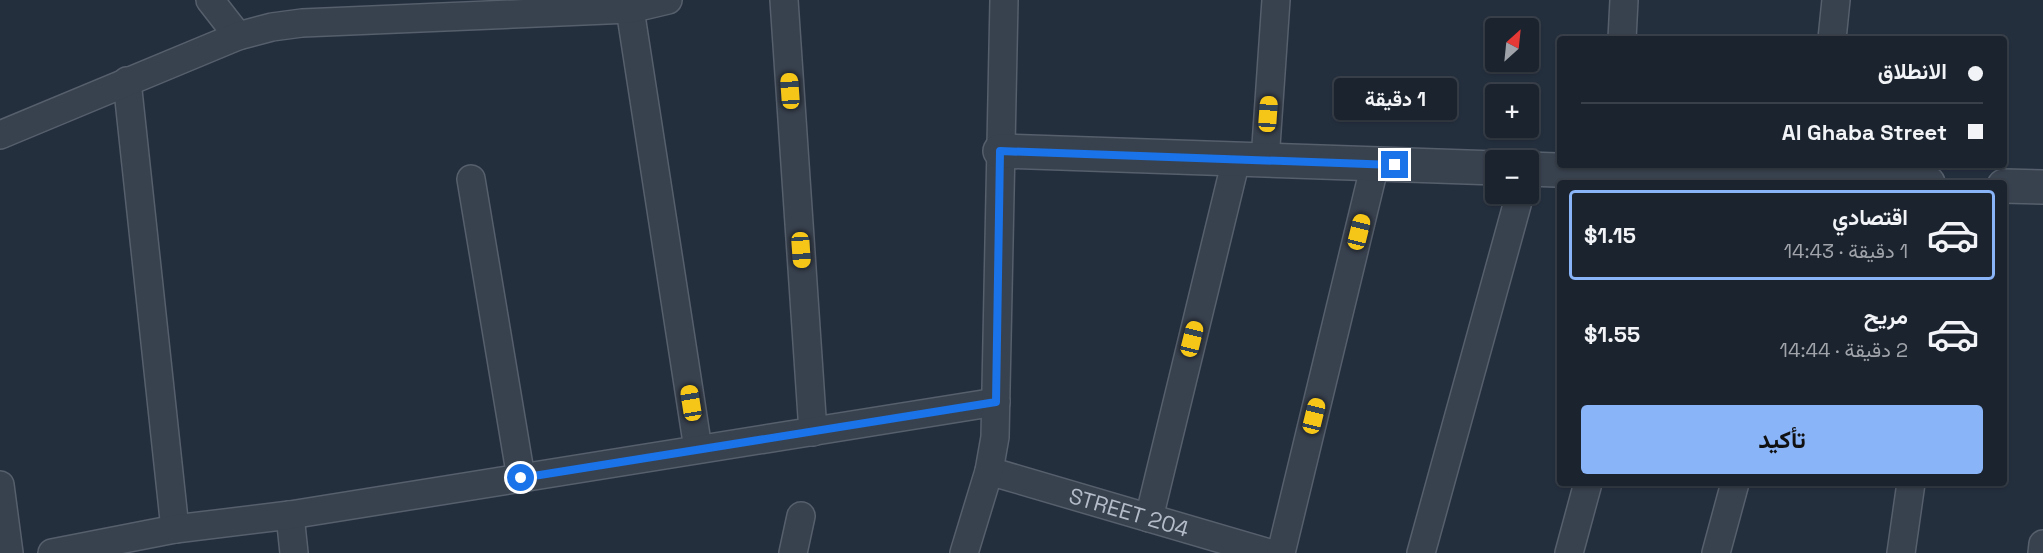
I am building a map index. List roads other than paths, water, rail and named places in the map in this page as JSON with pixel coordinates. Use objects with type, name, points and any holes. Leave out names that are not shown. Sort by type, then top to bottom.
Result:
[{"type":"street","points":[[210,0],[238,36]]},
{"type":"street","points":[[0,135],[238,36],[272,27],[302,23],[630,9],[668,0]]},
{"type":"street","points":[[784,0],[813,432]]},
{"type":"street","points":[[964,553],[989,471],[995,437],[1004,0]]},
{"type":"street","points":[[1149,518],[1250,160],[1276,0]]},
{"type":"street","points":[[1622,36],[1624,0]]},
{"type":"street","points":[[1832,36],[1836,0]]},
{"type":"street","points":[[630,9],[698,449]]},
{"type":"street","points":[[127,81],[175,529]]},
{"type":"street","points":[[1000,151],[1485,168]]},
{"type":"street","points":[[1281,553],[1375,164]]},
{"type":"street","points":[[1539,169],[1612,169],[1669,178],[1816,176],[1880,180]]},
{"type":"street","points":[[471,179],[521,478]]},
{"type":"street","points":[[2007,186],[2043,187]]},
{"type":"street","points":[[1421,553],[1517,204]]},
{"type":"street","points":[[51,553],[175,529],[290,515],[996,402]]},
{"type":"street","name":"STREET 204","points":[[989,471],[1256,551]]},
{"type":"street","points":[[0,485],[9,553]]},
{"type":"street","points":[[1569,553],[1587,486]]},
{"type":"street","points":[[1716,553],[1734,486]]},
{"type":"street","points":[[1901,553],[1911,486]]},
{"type":"street","points":[[290,515],[294,553]]},
{"type":"street","points":[[793,553],[801,516]]},
{"type":"street","points":[[2042,553],[2043,544]]}]
